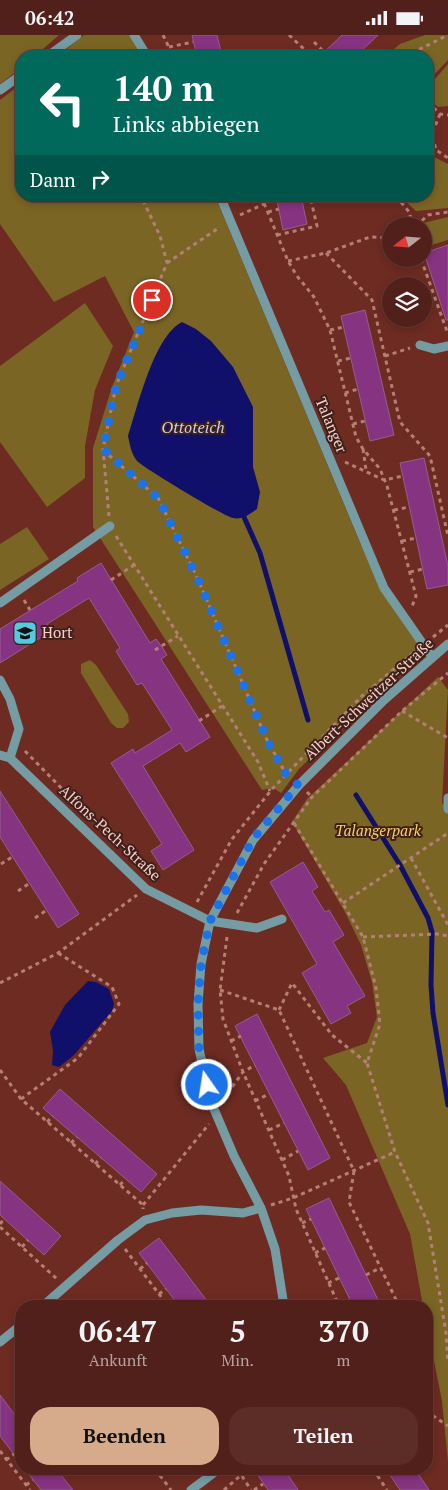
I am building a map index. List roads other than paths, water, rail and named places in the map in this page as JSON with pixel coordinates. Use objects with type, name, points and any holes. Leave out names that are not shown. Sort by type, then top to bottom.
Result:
[{"type":"street","points":[[56,50],[77,35]]},
{"type":"street","points":[[134,35],[144,50]]},
{"type":"street","points":[[0,90],[15,79]]},
{"type":"street","name":"Talanger","points":[[223,202],[384,588],[432,657]]},
{"type":"street","points":[[420,345],[434,349],[448,346]]},
{"type":"street","points":[[0,603],[110,526]]},
{"type":"street","name":"Albert-Schweitzer-Straße","points":[[283,1300],[275,1249],[261,1208],[215,1111],[199,1049],[198,1004],[201,964],[210,921],[253,839],[298,785],[384,700],[448,644]]},
{"type":"street","points":[[0,680],[10,699],[19,729],[10,758]]},
{"type":"street","name":"Alfons-Pech-Straße","points":[[0,755],[10,758],[146,889],[210,921],[257,928],[282,919]]},
{"type":"street","points":[[448,798],[448,809]]},
{"type":"street","points":[[49,1300],[118,1240],[145,1220],[172,1213],[201,1210],[243,1213],[261,1208]]},
{"type":"street","points":[[0,1342],[15,1330]]},
{"type":"street","points":[[192,1490],[211,1475]]},
{"type":"water","name":"Ottoteich","points":[[182,322],[196,329],[211,341],[233,367],[253,407],[253,467],[260,492],[257,509],[243,517],[233,518],[226,515],[168,482],[137,461],[131,449],[128,436],[148,373],[163,341]]},
{"type":"water","points":[[88,981],[96,982],[109,989],[114,1004],[112,1011],[74,1055],[59,1067],[52,1065],[53,1051],[50,1032],[65,1005]]},
{"type":"waterway","points":[[244,517],[260,553],[308,720]]},
{"type":"waterway","points":[[356,795],[400,865],[428,918],[432,932],[431,985],[433,1013],[448,1105]]},
{"type":"place","name":"Hort","points":[[25,633]]},
{"type":"park label","name":"Talangerpark","points":[[378,831]]}]
